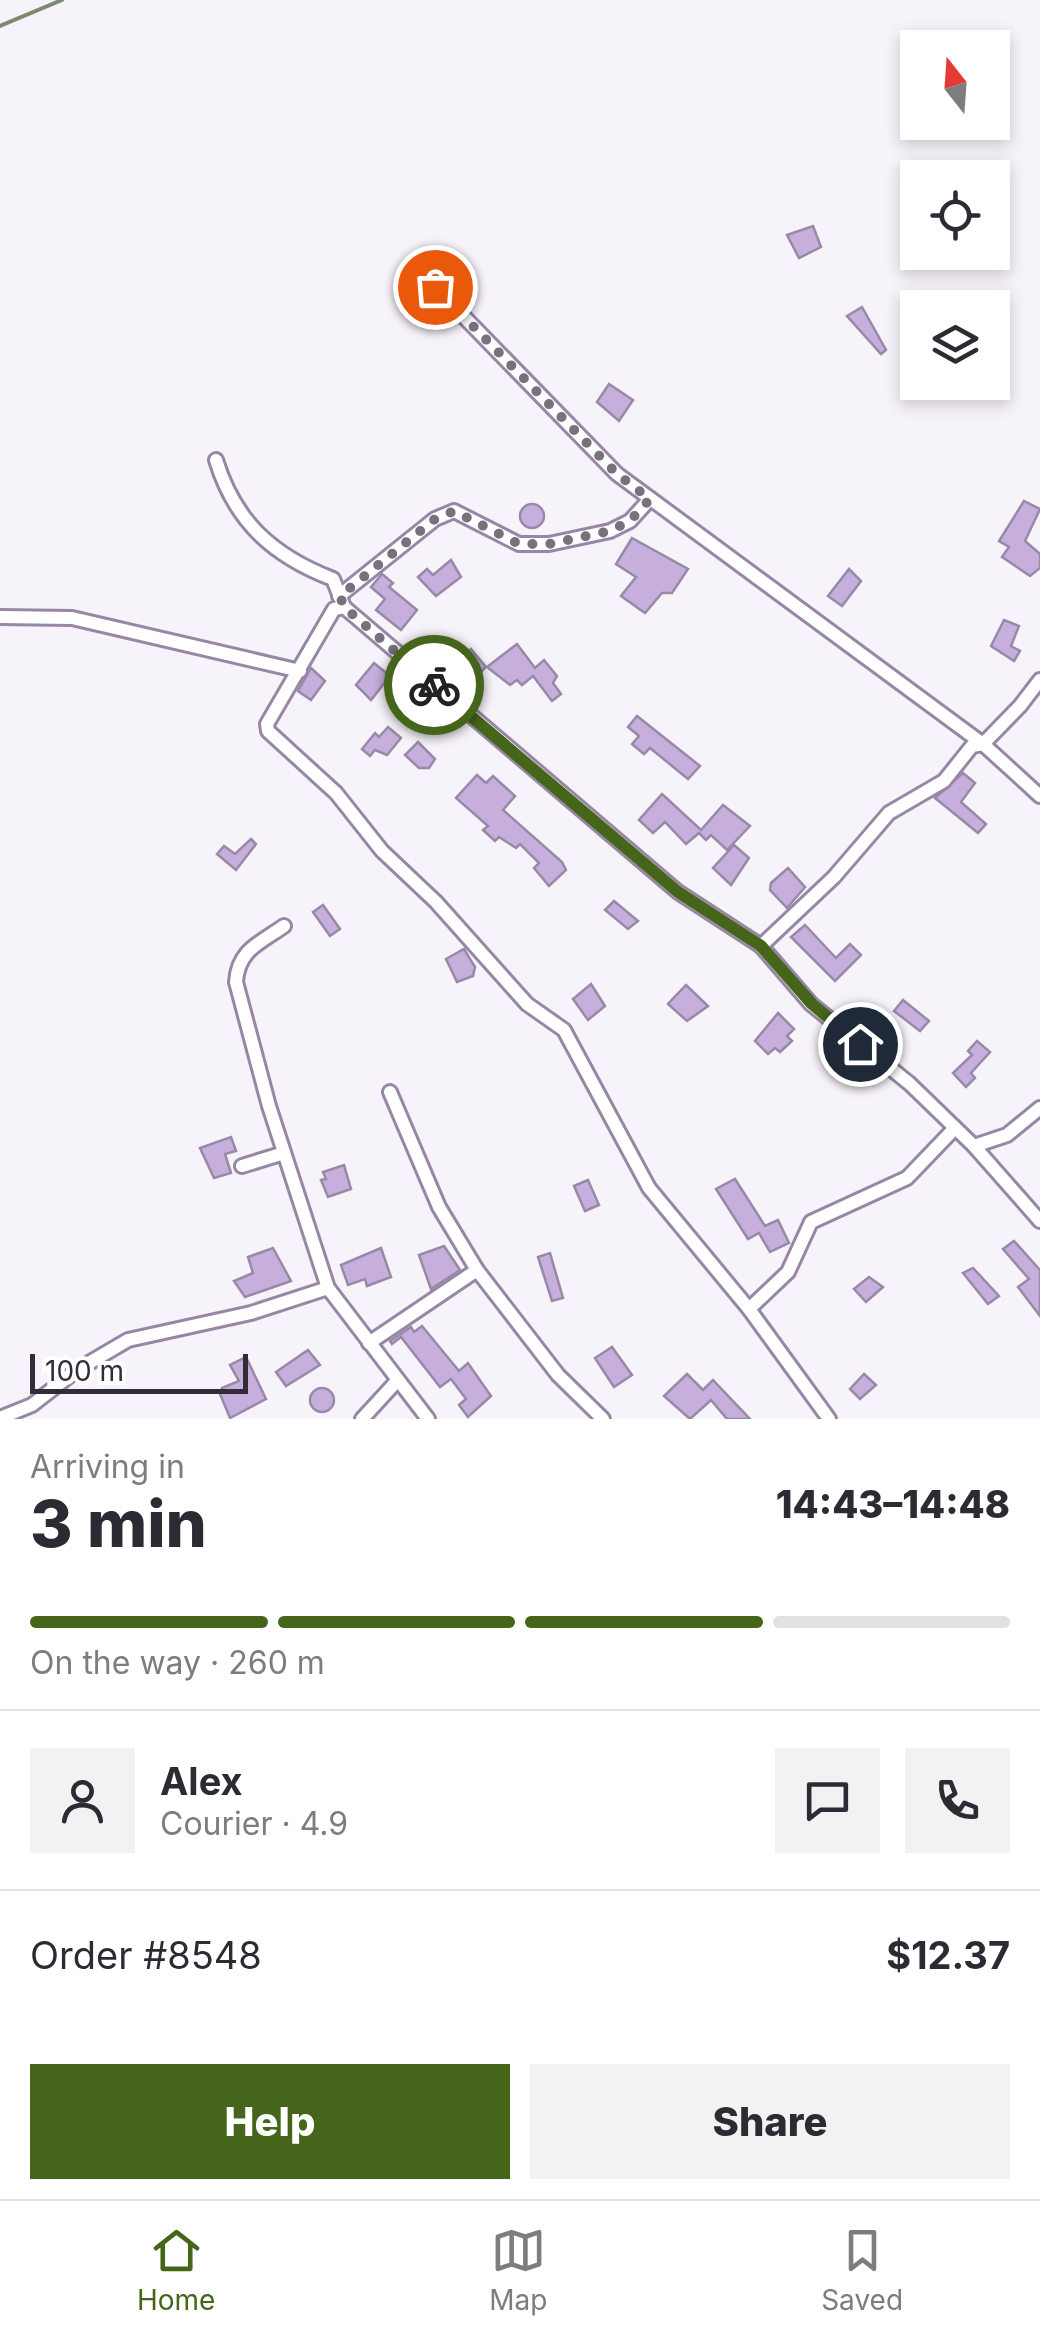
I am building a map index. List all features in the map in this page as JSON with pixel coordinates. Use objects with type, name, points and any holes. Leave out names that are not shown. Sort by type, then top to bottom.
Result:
[{"type":"street","points":[[435,287],[617,474],[983,744],[1040,796]]},
{"type":"street","points":[[216,460],[225,489],[243,520],[273,550],[333,579],[342,601],[678,892],[761,946],[812,1004],[910,1084],[974,1146],[1040,1221]]},
{"type":"street","points":[[650,499],[630,521],[610,531],[549,544],[519,544],[454,511],[435,519],[334,609],[268,724],[268,731],[336,794],[382,850],[436,902],[527,1004],[564,1030],[649,1188],[749,1309],[829,1419]]},
{"type":"street","points":[[0,618],[72,618],[300,671]]},
{"type":"street","points":[[761,946],[834,877],[889,813],[944,781],[972,746],[983,744],[1040,680]]},
{"type":"street","points":[[284,926],[244,952],[237,964],[236,982],[284,1153],[328,1288],[428,1419]]},
{"type":"street","points":[[390,1092],[439,1207],[477,1270],[558,1376],[603,1419]]},
{"type":"street","points":[[974,1146],[1007,1135],[1040,1108]]},
{"type":"street","points":[[749,1309],[788,1272],[811,1222],[907,1178],[955,1128]]},
{"type":"street","points":[[242,1166],[284,1153]]},
{"type":"street","points":[[369,1343],[477,1270]]},
{"type":"street","points":[[0,1418],[32,1405],[77,1370],[128,1340],[251,1313],[328,1288]]},
{"type":"street","points":[[362,1419],[396,1382]]},
{"type":"building","points":[[813,226],[821,247],[799,258],[787,235]]},
{"type":"building","points":[[862,307],[886,350],[881,354],[847,316]]},
{"type":"building","points":[[609,384],[633,400],[619,421],[597,402]]},
{"type":"building","points":[[1024,501],[1040,509],[1025,541],[1040,554],[1040,568],[1030,576],[1002,557],[1009,547],[999,541]]},
{"type":"building","points":[[527,504],[537,504],[544,516],[537,528],[527,528],[520,521],[520,511]]},
{"type":"building","points":[[632,538],[688,569],[672,593],[662,593],[645,613],[621,596],[636,577],[616,564]]},
{"type":"building","points":[[451,560],[461,577],[436,596],[418,577],[427,569],[433,575]]},
{"type":"building","points":[[849,569],[861,581],[842,606],[828,596]]},
{"type":"building","points":[[382,574],[393,583],[389,587],[417,610],[401,630],[376,610],[385,599],[371,587]]},
{"type":"building","points":[[1004,620],[1019,626],[1011,646],[1020,651],[1014,661],[991,646]]},
{"type":"building","points":[[517,644],[535,668],[544,660],[557,676],[553,683],[561,694],[552,701],[533,676],[522,685],[517,680],[510,685],[487,667]]},
{"type":"building","points":[[471,649],[486,667],[473,680],[455,662]]},
{"type":"building","points":[[374,663],[390,676],[371,700],[356,685]]},
{"type":"building","points":[[311,668],[325,681],[311,700],[298,691]]},
{"type":"building","points":[[637,716],[700,766],[688,779],[650,748],[644,754],[632,744],[639,736],[628,727]]},
{"type":"building","points":[[388,727],[401,738],[387,755],[375,750],[370,756],[362,749],[375,733],[379,737]]},
{"type":"building","points":[[418,742],[435,759],[429,768],[419,768],[405,755]]},
{"type":"building","points":[[963,773],[975,783],[961,802],[986,824],[978,833],[935,798]]},
{"type":"building","points":[[477,775],[486,783],[493,776],[515,796],[503,810],[562,862],[566,870],[549,886],[534,868],[539,863],[520,844],[516,848],[499,837],[495,841],[483,830],[488,826],[456,798]]},
{"type":"building","points":[[662,794],[701,830],[723,805],[750,826],[727,850],[711,835],[706,840],[699,833],[686,844],[665,822],[653,833],[639,820]]},
{"type":"building","points":[[251,839],[256,844],[236,870],[217,854],[224,846],[235,854]]},
{"type":"building","points":[[734,845],[749,858],[731,885],[713,868]]},
{"type":"building","points":[[788,868],[805,887],[787,908],[770,890],[771,883]]},
{"type":"building","points":[[614,901],[638,921],[628,929],[605,910]]},
{"type":"building","points":[[323,905],[340,929],[330,936],[313,912]]},
{"type":"building","points":[[805,925],[836,958],[850,944],[861,955],[835,981],[791,937]]},
{"type":"building","points":[[464,949],[475,967],[473,976],[457,982],[446,959]]},
{"type":"building","points":[[591,984],[605,1006],[588,1020],[573,999]]},
{"type":"building","points":[[686,985],[708,1006],[687,1021],[668,1004]]},
{"type":"building","points":[[903,1000],[929,1021],[920,1031],[894,1011]]},
{"type":"building","points":[[778,1013],[794,1029],[787,1036],[792,1041],[780,1052],[775,1048],[768,1054],[755,1041]]},
{"type":"building","points":[[977,1041],[990,1052],[971,1073],[975,1078],[966,1087],[953,1073],[972,1055],[968,1051]]},
{"type":"building","points":[[231,1137],[236,1151],[225,1154],[231,1173],[214,1178],[200,1148]]},
{"type":"building","points":[[344,1165],[351,1189],[328,1197],[321,1180],[326,1179],[323,1172]]},
{"type":"building","points":[[735,1179],[765,1226],[778,1220],[789,1243],[770,1252],[759,1233],[748,1239],[716,1189]]},
{"type":"building","points":[[588,1180],[599,1205],[585,1211],[574,1186]]},
{"type":"building","points":[[1014,1241],[1040,1270],[1040,1316],[1018,1287],[1029,1279],[1003,1249]]},
{"type":"building","points":[[444,1246],[460,1270],[431,1289],[419,1255]]},
{"type":"building","points":[[273,1248],[291,1281],[245,1297],[234,1281],[253,1273],[248,1257]]},
{"type":"building","points":[[381,1248],[391,1277],[367,1286],[365,1279],[348,1285],[341,1265]]},
{"type":"building","points":[[550,1253],[563,1298],[552,1301],[538,1257]]},
{"type":"building","points":[[973,1268],[999,1296],[988,1304],[963,1273]]},
{"type":"building","points":[[869,1277],[883,1287],[866,1302],[854,1289]]},
{"type":"building","points":[[422,1326],[459,1371],[468,1363],[491,1396],[468,1417],[459,1405],[466,1399],[451,1379],[440,1387],[401,1337],[392,1344],[390,1341],[411,1327],[414,1332]]},
{"type":"building","points":[[612,1347],[632,1375],[614,1387],[595,1358]]},
{"type":"building","points":[[308,1350],[320,1365],[286,1386],[276,1372]]},
{"type":"building","points":[[246,1357],[266,1399],[230,1418],[220,1394],[222,1388],[239,1381],[230,1365]]},
{"type":"building","points":[[687,1374],[703,1390],[713,1380],[750,1419],[727,1419],[711,1400],[690,1419],[664,1396]]},
{"type":"building","points":[[864,1374],[876,1385],[860,1399],[850,1389]]},
{"type":"building","points":[[322,1388],[331,1391],[331,1409],[322,1412],[313,1409],[310,1400],[313,1391]]},
{"type":"waterway","points":[[0,26],[62,0]]},
{"type":"way so far","points":[[434,685],[344,607],[340,596],[435,519],[454,511],[519,544],[549,544],[610,531],[630,521],[650,499],[617,474],[435,287]]},
{"type":"route","points":[[434,685],[678,892],[761,946],[812,1004],[860,1044]]}]
